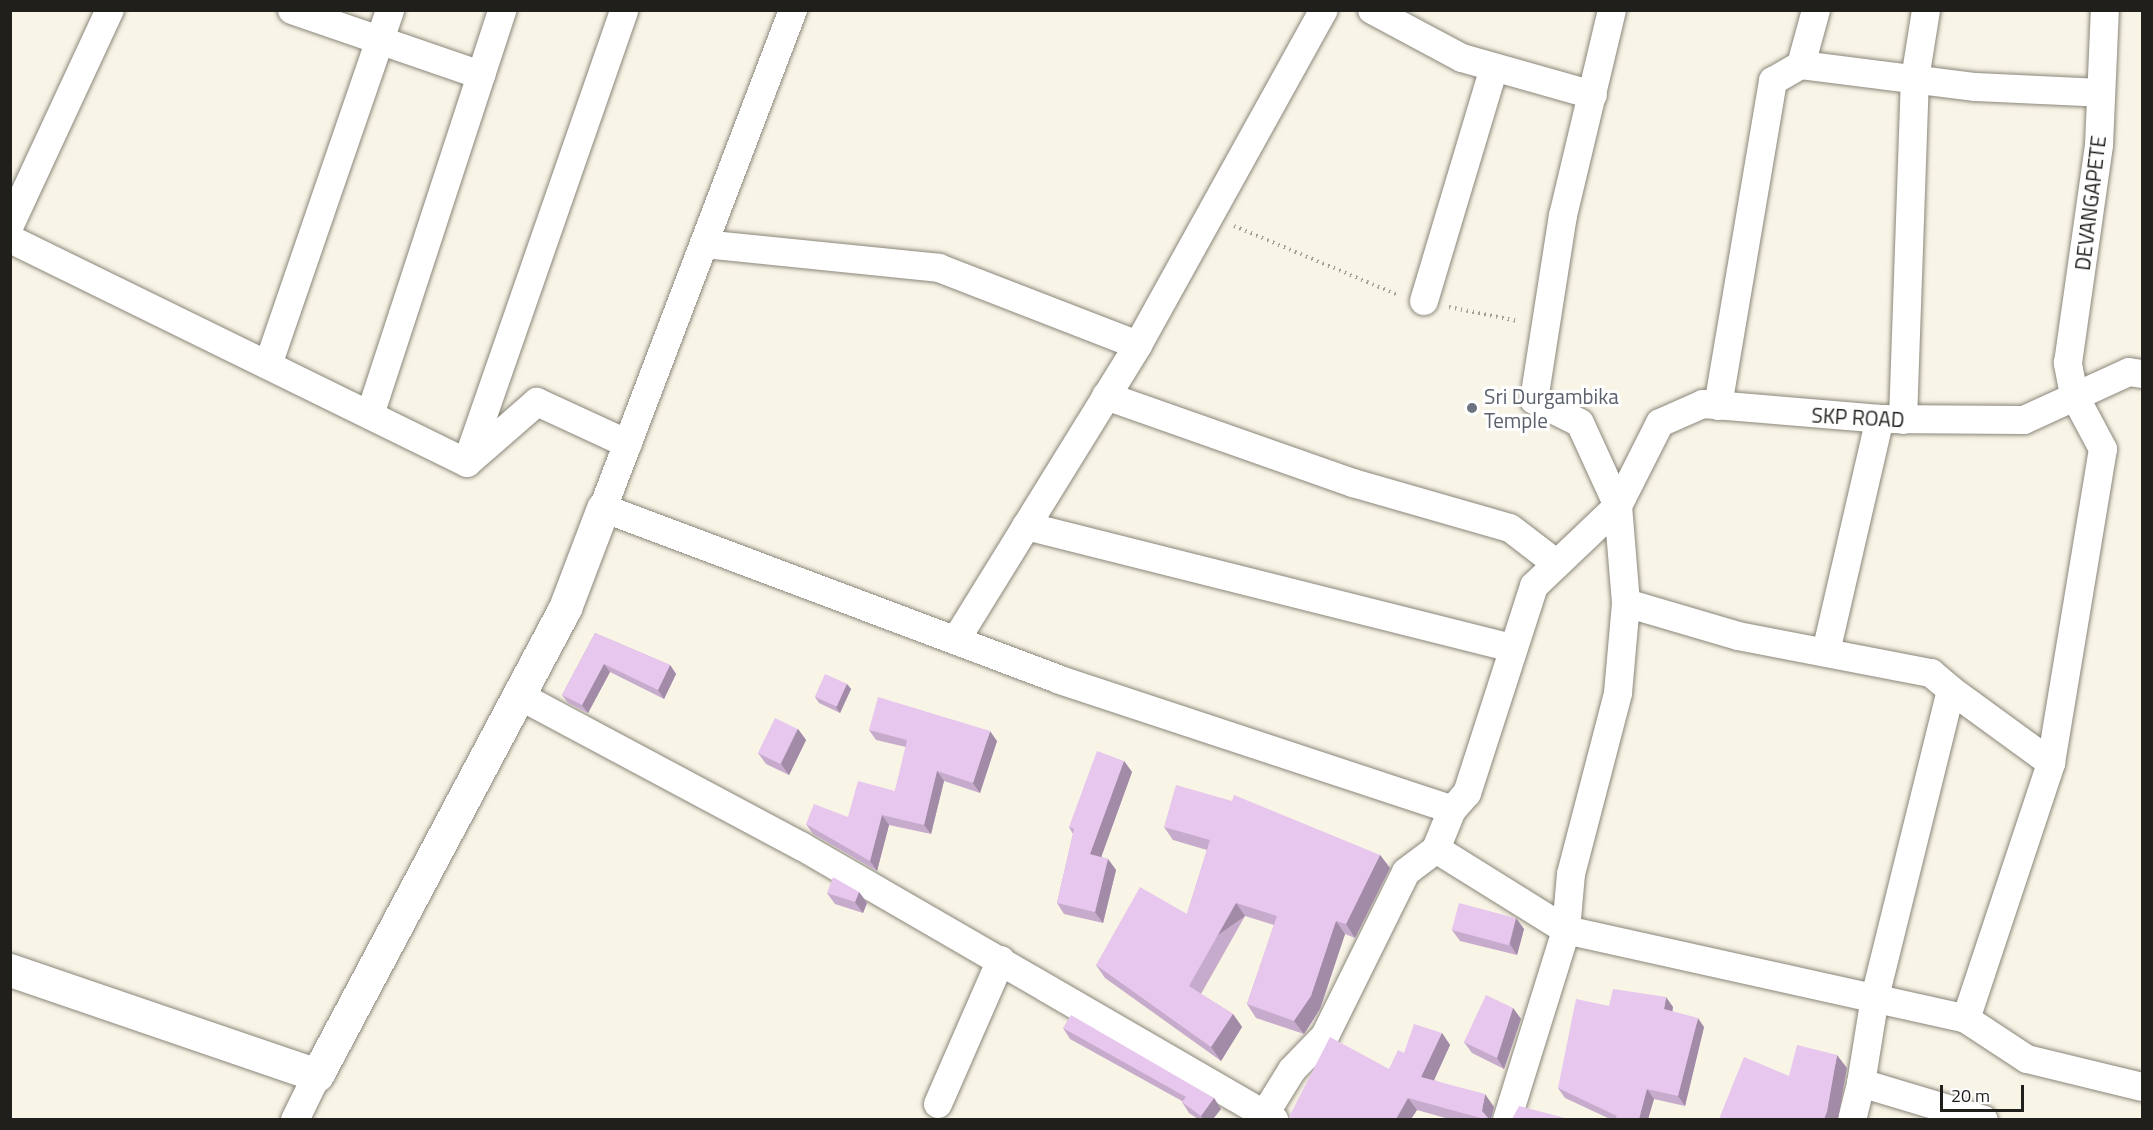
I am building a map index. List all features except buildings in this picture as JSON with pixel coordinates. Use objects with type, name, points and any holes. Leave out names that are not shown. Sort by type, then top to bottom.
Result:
[{"type":"street","points":[[10,225],[110,10]]},
{"type":"street","points":[[292,10],[379,42],[481,75]]},
{"type":"street","points":[[268,365],[390,10]]},
{"type":"street","points":[[370,415],[502,10]]},
{"type":"street","points":[[467,463],[624,10]]},
{"type":"street","points":[[304,1116],[317,1075],[565,608],[793,10]]},
{"type":"street","points":[[956,640],[1137,345],[1213,213],[1324,10]]},
{"type":"street","points":[[1372,10],[1462,58],[1593,95]]},
{"type":"street","points":[[1508,1119],[1566,930],[1571,874],[1618,693],[1626,603],[1618,506],[1580,423],[1534,400],[1563,215],[1612,10]]},
{"type":"street","points":[[1801,64],[1816,10]]},
{"type":"street","points":[[1826,652],[1892,419],[1915,79],[1926,10]]},
{"type":"street","name":"DEVANGAPETE","points":[[1966,1019],[2051,763],[2103,448],[2074,395],[2068,363],[2101,93],[2105,10]]},
{"type":"street","points":[[1718,406],[1773,81],[1801,64],[1915,79],[2101,93]]},
{"type":"street","points":[[1424,301],[1494,68]]},
{"type":"street","points":[[10,240],[467,463]]},
{"type":"street","points":[[704,244],[939,268],[1137,345]]},
{"type":"street","name":"SKP ROAD","points":[[1618,506],[1660,423],[1704,404],[1892,419],[2024,420],[2128,372],[2142,374]]},
{"type":"street","points":[[1107,396],[1353,483],[1510,528],[1557,564]]},
{"type":"street","points":[[467,463],[537,402],[628,444]]},
{"type":"street","points":[[519,695],[1001,960],[1270,1116],[1292,1071],[1325,1036],[1406,872],[1436,849],[1452,810],[1467,793],[1512,648],[1534,586],[1618,506]]},
{"type":"street","points":[[603,508],[956,640],[1452,810]]},
{"type":"street","points":[[1026,526],[1512,648]]},
{"type":"street","points":[[1626,603],[1738,636],[1930,673],[2051,763]]},
{"type":"street","points":[[1852,1119],[1861,1083],[1875,998],[1951,690]]},
{"type":"street","points":[[1436,849],[1566,930],[1966,1019],[2027,1059],[2142,1087]]},
{"type":"street","points":[[938,1104],[1001,960]]},
{"type":"street","points":[[10,970],[317,1075]]},
{"type":"street","points":[[1861,1083],[1984,1119]]},
{"type":"path","points":[[1213,213],[1243,232],[1388,293],[1546,326]]},
{"type":"place","name":"Sri Durgambika Temple","points":[[1472,408]]}]
